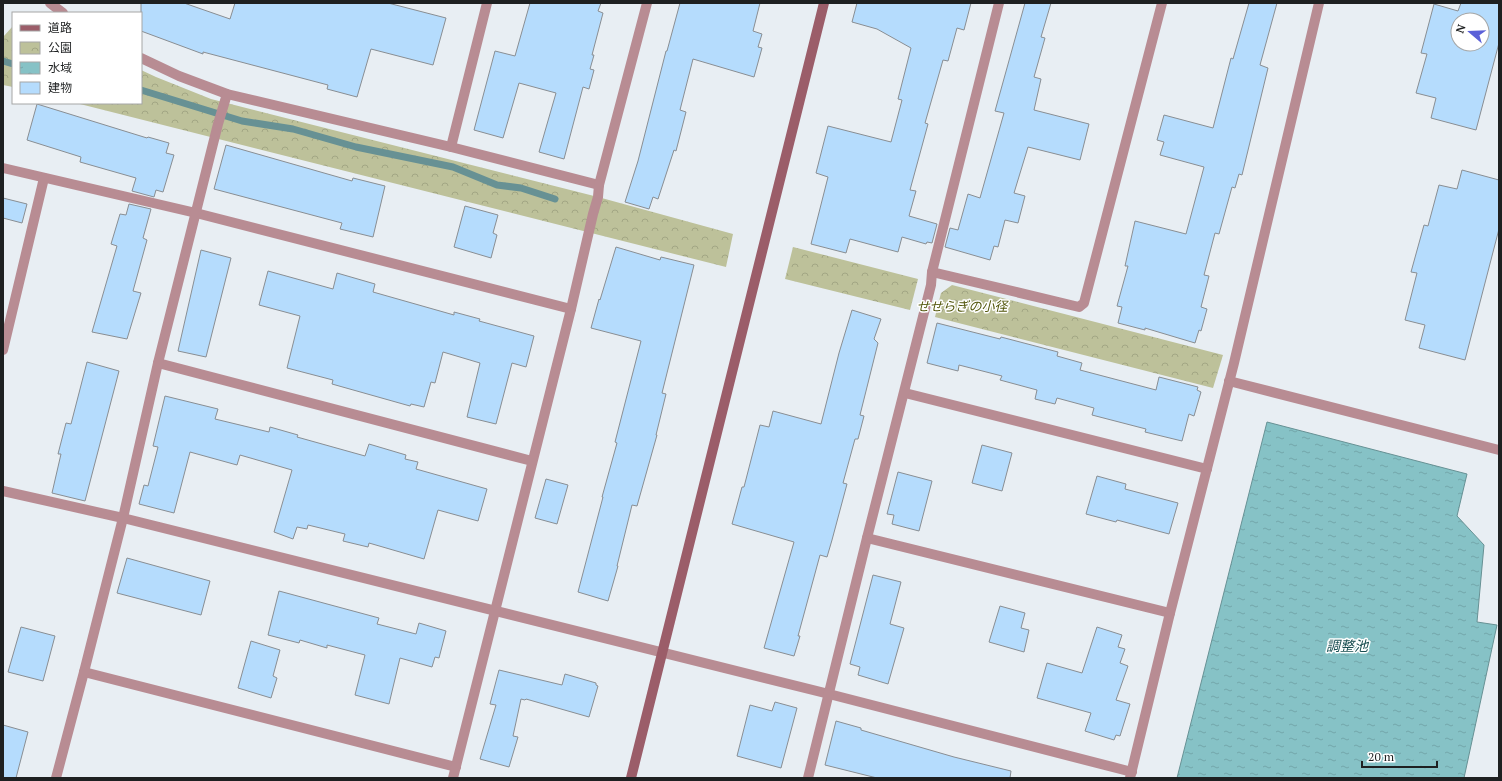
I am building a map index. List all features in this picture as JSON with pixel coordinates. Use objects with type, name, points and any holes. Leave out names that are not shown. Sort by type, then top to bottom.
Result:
[{"type":"street","points":[[50,3],[62,12]]},
{"type":"street","points":[[451,147],[487,3]]},
{"type":"street","points":[[453,778],[571,309],[598,197],[599,185],[647,3]]},
{"type":"street","points":[[631,778],[824,3]]},
{"type":"street","points":[[808,778],[866,538],[905,393],[931,286],[932,272],[999,3]]},
{"type":"street","points":[[932,272],[1079,307],[1084,303],[1162,3]]},
{"type":"street","points":[[3,491],[123,518],[829,694],[1131,775],[1170,613],[1229,381],[1320,3]]},
{"type":"street","points":[[142,58],[179,76],[227,94],[451,147],[599,185]]},
{"type":"street","points":[[56,778],[123,518],[158,363],[218,124],[227,94]]},
{"type":"street","points":[[3,168],[196,213],[571,309]]},
{"type":"street","points":[[3,350],[5,333],[44,178]]},
{"type":"street","points":[[158,363],[532,461]]},
{"type":"street","points":[[1229,381],[1499,450]]},
{"type":"street","points":[[905,393],[1207,469]]},
{"type":"street","points":[[866,538],[1170,613]]},
{"type":"street","points":[[84,672],[456,767]]},
{"type":"green space","points":[[12,27],[12,87],[3,85],[3,37]]},
{"type":"green space","points":[[142,70],[211,99],[598,197],[733,234],[726,267],[80,104],[142,104]]},
{"type":"green space","name":"せせらぎの小径","points":[[793,247],[918,279],[910,310],[785,279]]},
{"type":"green space","name":"せせらぎの小径","points":[[952,285],[1223,355],[1213,388],[935,317],[941,293]]},
{"type":"water","name":"調整池","points":[[1267,422],[1467,474],[1457,516],[1484,545],[1477,622],[1497,625],[1464,778],[1177,778]]},
{"type":"building","points":[[141,3],[184,3],[230,19],[235,3],[388,3],[446,18],[433,65],[371,49],[357,97],[327,89],[328,85],[203,52],[203,54],[142,31]]},
{"type":"building","points":[[530,3],[601,3],[598,11],[603,13],[592,55],[594,55],[590,69],[594,70],[589,89],[583,87],[564,159],[539,152],[556,93],[519,83],[503,138],[474,130],[495,51],[515,56]]},
{"type":"building","points":[[680,3],[760,3],[753,31],[762,34],[758,47],[762,48],[754,77],[693,59],[680,110],[686,112],[676,151],[674,150],[658,199],[653,197],[649,209],[625,202],[638,161]]},
{"type":"building","points":[[857,3],[971,3],[964,30],[957,28],[948,61],[943,60],[925,123],[928,124],[910,190],[916,191],[909,216],[937,224],[932,243],[927,242],[926,244],[902,237],[898,252],[850,239],[846,253],[811,244],[828,177],[816,173],[828,126],[891,142],[902,100],[898,99],[911,48],[877,29],[852,22]]},
{"type":"building","points":[[1025,3],[1051,3],[1041,37],[1045,38],[1034,77],[1041,79],[1034,110],[1089,124],[1080,160],[1028,147],[1014,193],[1025,196],[1018,223],[1005,220],[998,247],[994,246],[990,260],[945,247],[950,228],[958,230],[968,194],[980,198],[1004,113],[995,111]]},
{"type":"building","points":[[1249,3],[1277,3],[1260,65],[1268,68],[1242,175],[1239,174],[1235,188],[1232,187],[1219,234],[1215,233],[1204,275],[1209,276],[1201,307],[1207,309],[1201,331],[1199,330],[1195,343],[1145,328],[1145,330],[1118,323],[1122,307],[1117,306],[1128,266],[1125,266],[1135,221],[1186,234],[1204,167],[1160,155],[1164,142],[1157,140],[1164,115],[1213,128],[1231,58],[1233,59]]},
{"type":"building","points":[[1461,3],[1499,3],[1499,43],[1476,130],[1431,118],[1436,98],[1416,93],[1427,54],[1421,53],[1434,4],[1458,11]]},
{"type":"building","points":[[37,104],[147,138],[169,143],[166,153],[174,155],[163,192],[156,190],[154,197],[132,191],[136,178],[80,162],[81,157],[27,140]]},
{"type":"building","points":[[226,145],[352,181],[353,178],[385,186],[373,237],[340,229],[342,223],[214,189]]},
{"type":"building","points":[[1462,170],[1499,180],[1499,229],[1465,360],[1419,348],[1425,325],[1405,320],[1417,273],[1411,272],[1424,225],[1428,226],[1439,185],[1457,189]]},
{"type":"building","points":[[3,198],[27,204],[22,223],[3,218]]},
{"type":"building","points":[[129,204],[151,209],[143,238],[147,240],[133,291],[141,293],[127,339],[92,332],[117,246],[111,244],[120,214],[126,215]]},
{"type":"building","points":[[465,206],[498,215],[493,233],[497,235],[491,258],[454,247]]},
{"type":"building","points":[[616,247],[660,260],[661,257],[694,265],[662,393],[666,394],[657,435],[637,506],[632,505],[618,566],[608,601],[578,592],[617,443],[615,442],[641,341],[591,328]]},
{"type":"building","points":[[201,250],[231,258],[206,357],[178,351]]},
{"type":"building","points":[[268,271],[333,289],[337,273],[375,284],[373,292],[454,315],[454,312],[480,319],[479,321],[534,336],[526,367],[512,363],[496,424],[467,417],[480,363],[443,352],[435,383],[431,382],[424,407],[411,404],[410,406],[332,384],[333,380],[287,368],[300,316],[259,305]]},
{"type":"building","points":[[852,310],[881,319],[874,339],[878,343],[860,415],[864,416],[858,439],[855,439],[843,483],[847,484],[832,540],[827,557],[820,555],[794,656],[764,648],[794,542],[732,524],[742,487],[744,487],[760,425],[769,427],[773,411],[821,424],[839,353]]},
{"type":"building","points":[[937,323],[1000,339],[1001,337],[1058,352],[1057,356],[1082,363],[1080,370],[1156,390],[1159,377],[1198,387],[1197,390],[1201,392],[1194,416],[1189,414],[1182,441],[1145,432],[1146,429],[1092,415],[1094,408],[1057,398],[1055,404],[1035,399],[1037,390],[1000,380],[1002,376],[959,365],[958,371],[927,363]]},
{"type":"building","points":[[87,362],[119,371],[85,501],[52,493],[61,454],[58,454],[66,423],[71,424]]},
{"type":"building","points":[[165,396],[218,409],[215,419],[269,432],[270,427],[298,435],[297,437],[365,456],[369,444],[406,455],[405,459],[418,462],[416,469],[487,489],[478,521],[438,510],[424,559],[369,543],[368,547],[343,541],[345,534],[308,525],[307,529],[297,527],[293,539],[274,532],[292,470],[240,455],[237,465],[190,452],[174,513],[139,504],[144,485],[148,486],[158,447],[153,446]]},
{"type":"building","points":[[982,445],[1012,453],[1002,491],[972,483]]},
{"type":"building","points":[[898,472],[932,481],[919,531],[892,524],[894,515],[887,514]]},
{"type":"building","points":[[1097,476],[1126,484],[1125,489],[1178,503],[1169,534],[1117,520],[1116,522],[1086,514]]},
{"type":"building","points":[[546,479],[568,485],[557,524],[535,518]]},
{"type":"building","points":[[127,558],[210,581],[201,615],[117,593]]},
{"type":"building","points":[[873,575],[901,582],[890,624],[904,628],[888,684],[858,675],[860,667],[850,664]]},
{"type":"building","points":[[279,591],[379,618],[377,624],[416,634],[419,623],[446,631],[439,658],[435,657],[432,667],[400,658],[389,704],[355,695],[365,655],[327,645],[327,648],[300,640],[299,643],[268,635]]},
{"type":"building","points":[[1000,606],[1025,613],[1021,628],[1029,630],[1024,652],[989,642]]},
{"type":"building","points":[[21,627],[55,636],[43,681],[8,672]]},
{"type":"building","points":[[1097,627],[1122,635],[1118,647],[1125,649],[1120,663],[1128,666],[1116,700],[1130,704],[1120,736],[1116,735],[1114,740],[1085,731],[1091,713],[1037,698],[1047,663],[1082,673]]},
{"type":"building","points":[[251,641],[280,650],[273,676],[277,678],[271,698],[238,688]]},
{"type":"building","points":[[499,670],[562,685],[565,674],[596,683],[598,686],[589,717],[526,699],[521,699],[513,736],[518,737],[509,767],[480,759],[496,705],[490,704]]},
{"type":"building","points":[[775,702],[797,708],[781,768],[737,756],[750,705],[772,711]]},
{"type":"building","points":[[836,721],[861,728],[861,730],[954,757],[1011,771],[1010,778],[877,778],[825,765]]},
{"type":"building","points":[[3,725],[28,732],[16,778],[3,778]]},
{"type":"waterway","points":[[3,61],[12,64]]},
{"type":"waterway","points":[[142,90],[242,121],[293,129],[356,147],[453,167],[497,185],[521,188],[555,199]]}]
